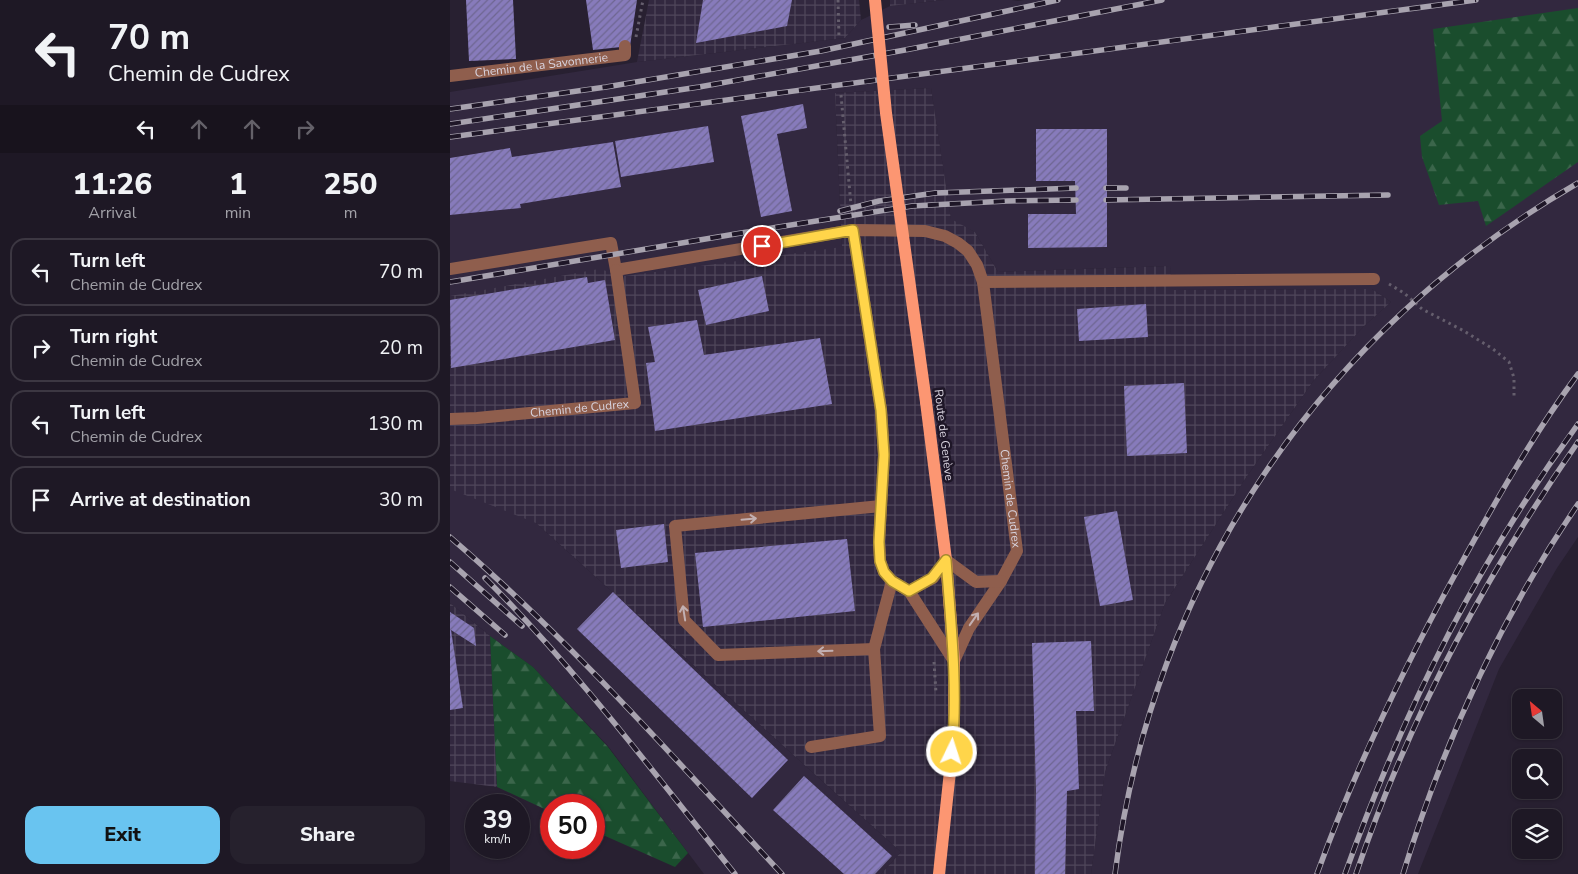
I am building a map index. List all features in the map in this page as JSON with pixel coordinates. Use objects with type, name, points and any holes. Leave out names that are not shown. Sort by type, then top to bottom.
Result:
[{"type":"main road","name":"Route de Genève","points":[[876,0],[886,113],[946,560],[954,661],[954,734],[939,874]]},
{"type":"street","name":"Chemin de la Savonnerie","points":[[450,76],[625,55],[630,46]]},
{"type":"street","name":"Chemin de Cudrex","points":[[616,270],[853,230],[925,231],[945,236],[958,243],[968,252],[978,265],[983,282],[1017,551],[1001,581],[968,628],[954,661]]},
{"type":"street","points":[[853,230],[881,410],[884,455],[880,561],[884,572],[892,581],[909,591],[954,661]]},
{"type":"street","name":"Chemin de Cudrex","points":[[450,269],[611,243],[635,403],[450,419]]},
{"type":"street","points":[[983,282],[1374,279]]},
{"type":"street","points":[[874,649],[718,655],[684,620],[675,526],[881,506]]},
{"type":"street","points":[[909,591],[932,578],[946,560],[976,582],[1001,581]]},
{"type":"street","points":[[811,747],[880,736],[874,649],[892,581]]},
{"type":"path","points":[[630,46],[643,0]]},
{"type":"path","points":[[838,0],[839,39]]},
{"type":"path","points":[[841,95],[853,230]]},
{"type":"path","points":[[1404,293],[1422,309],[1464,331],[1493,349],[1509,362],[1514,378],[1514,398]]},
{"type":"path","points":[[934,659],[936,695]]},
{"type":"shaded area","points":[[649,0],[859,0],[861,20],[845,38],[637,62]]},
{"type":"shaded area","points":[[890,0],[944,0],[890,6]]},
{"type":"shaded area","points":[[944,0],[1578,0],[1578,537],[1557,568],[1499,669],[1418,874],[1091,874],[1105,772],[1165,603],[1245,479],[1314,380],[1364,326],[1391,302],[1372,289],[1171,290],[1170,266],[998,272],[975,232],[951,220],[931,88],[835,93],[850,422],[536,523],[901,852],[881,874],[704,874],[608,746],[533,667],[490,636],[450,603],[450,92],[637,62],[845,38],[861,20],[890,6]]},
{"type":"shaded area","points":[[931,88],[951,219],[975,232],[998,272],[1170,266],[1172,290],[1372,289],[1391,302],[1364,326],[1314,380],[1245,479],[1165,603],[1105,772],[1091,874],[881,874],[901,852],[536,523],[450,489],[450,296],[599,269],[625,276],[842,247],[835,93]]},
{"type":"shaded area","points":[[450,603],[490,636],[497,787],[450,781]]},
{"type":"green space","points":[[1578,8],[1578,162],[1486,226],[1478,201],[1439,205],[1422,157],[1420,136],[1442,121],[1433,29]]},
{"type":"green space","points":[[490,636],[533,667],[608,747],[688,853],[675,867],[605,836],[605,794],[540,794],[540,807],[530,802],[530,794],[512,794],[497,787]]},
{"type":"building","points":[[466,0],[513,0],[516,59],[469,61]]},
{"type":"building","points":[[586,0],[637,0],[630,46],[593,50]]},
{"type":"building","points":[[703,0],[792,0],[787,26],[696,43]]},
{"type":"building","points":[[803,104],[807,128],[777,134],[792,211],[761,217],[741,116]]},
{"type":"building","points":[[708,126],[714,162],[621,177],[615,141]]},
{"type":"building","points":[[1036,129],[1107,129],[1107,247],[1028,248],[1028,214],[1076,214],[1075,181],[1036,181]]},
{"type":"building","points":[[613,142],[621,187],[520,204],[521,208],[450,215],[450,158],[510,148],[512,157]]},
{"type":"building","points":[[762,276],[769,311],[706,325],[698,290]]},
{"type":"building","points":[[587,277],[588,283],[605,280],[615,340],[451,368],[450,300]]},
{"type":"building","points":[[1146,304],[1148,337],[1079,341],[1077,309]]},
{"type":"building","points":[[697,320],[704,355],[820,338],[832,404],[655,431],[646,363],[655,362],[648,327]]},
{"type":"building","points":[[1184,383],[1187,453],[1127,456],[1124,386]]},
{"type":"building","points":[[1117,511],[1133,600],[1100,606],[1084,517]]},
{"type":"building","points":[[664,524],[668,562],[621,568],[616,530]]},
{"type":"building","points":[[847,539],[855,611],[703,627],[695,553]]},
{"type":"building","points":[[613,592],[788,760],[752,798],[577,629]]},
{"type":"building","points":[[450,612],[474,628],[476,646],[451,630],[463,708],[450,710]]},
{"type":"building","points":[[1091,641],[1094,711],[1076,711],[1079,789],[1067,791],[1065,874],[1035,874],[1036,790],[1032,643]]},
{"type":"building","points":[[804,776],[892,856],[875,874],[844,874],[773,810]]},
{"type":"railway","points":[[450,109],[606,87],[821,51],[1058,0]]},
{"type":"railway","points":[[450,124],[699,87],[905,50],[1162,0]]},
{"type":"railway","points":[[450,137],[1476,0]]},
{"type":"railway","points":[[889,27],[915,25]]},
{"type":"railway","points":[[1115,874],[1135,766],[1167,663],[1210,565],[1264,474],[1329,389],[1403,312],[1486,243],[1578,183]]},
{"type":"railway","points":[[840,211],[879,201],[935,193],[1076,188]]},
{"type":"railway","points":[[1106,188],[1126,188]]},
{"type":"railway","points":[[1106,200],[1388,195]]},
{"type":"railway","points":[[450,282],[912,206],[1007,201],[1076,200]]},
{"type":"railway","points":[[1317,874],[1347,796],[1381,720],[1437,608],[1514,471],[1578,374]]},
{"type":"railway","points":[[1345,874],[1391,756],[1445,641],[1507,530],[1541,476],[1578,424]]},
{"type":"railway","points":[[1356,874],[1400,760],[1452,650],[1511,544],[1578,442]]},
{"type":"railway","points":[[1403,874],[1436,777],[1499,636],[1550,547],[1578,504]]},
{"type":"railway","points":[[450,537],[494,576],[580,659],[662,744],[782,874]]},
{"type":"railway","points":[[450,562],[522,626]]},
{"type":"railway","points":[[485,578],[583,685],[735,874]]},
{"type":"railway","points":[[450,587],[505,635]]},
{"type":"route","points":[[762,246],[853,230],[881,410],[884,455],[879,542],[880,561],[884,572],[892,581],[909,591],[932,578],[946,560],[954,661],[954,734],[952,752]]}]
